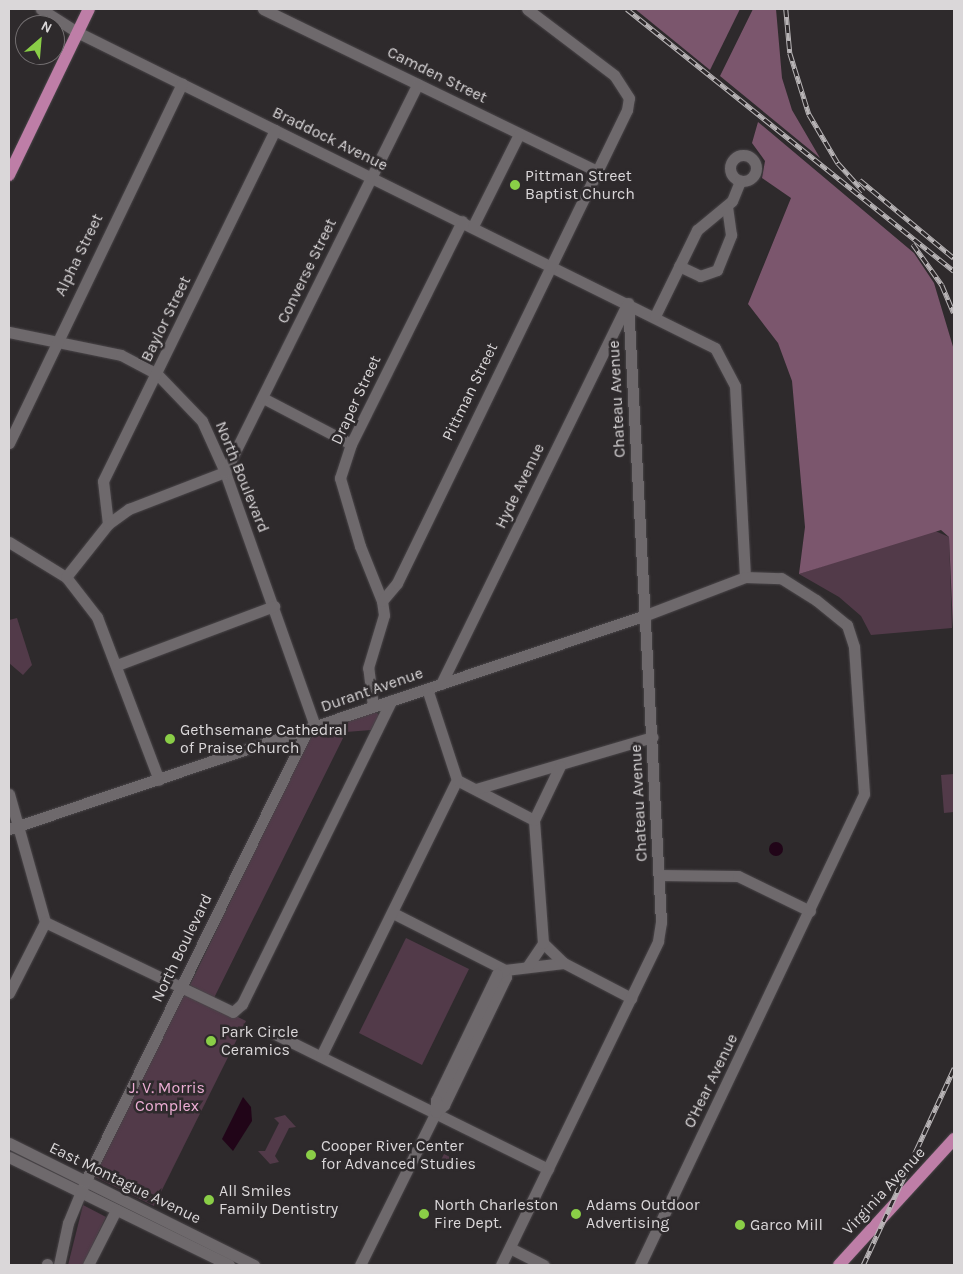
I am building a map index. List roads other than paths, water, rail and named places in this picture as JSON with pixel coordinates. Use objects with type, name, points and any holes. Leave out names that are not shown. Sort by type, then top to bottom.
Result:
[{"type":"main road","points":[[9,175],[89,9]]},
{"type":"main road","name":"Virginia Avenue","points":[[839,1265],[954,1139]]},
{"type":"street","name":"Braddock Avenue","points":[[41,9],[77,32],[607,292],[715,348],[730,370],[735,386],[745,577]]},
{"type":"street","name":"Camden Street","points":[[263,9],[597,171]]},
{"type":"street","name":"Pittman Street","points":[[382,601],[397,583],[597,171],[629,98],[614,75],[527,9]]},
{"type":"street","name":"Alpha Street","points":[[9,443],[56,339],[182,84]]},
{"type":"street","name":"Converse Street","points":[[225,472],[418,84]]},
{"type":"street","name":"Baylor Street","points":[[108,524],[103,481],[276,130]]},
{"type":"street","points":[[473,226],[519,134]]},
{"type":"street","points":[[655,316],[700,225],[727,206],[740,181]]},
{"type":"street","points":[[679,266],[700,276],[717,270],[731,235],[727,206]]},
{"type":"street","name":"Draper Street","points":[[382,601],[342,491],[340,478],[351,444],[462,221]]},
{"type":"street","name":"Chateau Avenue","points":[[501,1265],[658,941],[659,875],[628,303]]},
{"type":"street","name":"Hyde Avenue","points":[[442,684],[628,303]]},
{"type":"street","name":"North Boulevard","points":[[9,332],[56,339],[121,355],[157,374],[202,421],[225,472],[274,606],[312,728],[81,1192],[51,1265]]},
{"type":"street","points":[[263,398],[351,444]]},
{"type":"street","points":[[66,577],[108,524],[157,494],[225,472]]},
{"type":"street","points":[[9,542],[66,577],[97,618],[117,665],[159,780]]},
{"type":"street","name":"Durant Avenue","points":[[14,828],[646,615],[745,577]]},
{"type":"street","name":"O'Hear Avenue","points":[[640,1265],[864,794],[854,647],[847,625],[816,600],[781,578],[745,577]]},
{"type":"street","points":[[372,706],[368,668],[384,615],[382,601]]},
{"type":"street","points":[[117,665],[274,606]]},
{"type":"street","points":[[321,1056],[457,780],[427,689]]},
{"type":"street","points":[[45,922],[227,1011],[242,1004],[391,700]]},
{"type":"street","points":[[476,790],[560,766],[652,736]]},
{"type":"street","points":[[527,967],[543,943],[534,820],[560,766]]},
{"type":"street","points":[[457,780],[534,820]]},
{"type":"street","points":[[9,794],[14,828],[45,922],[9,993]]},
{"type":"street","points":[[659,875],[738,876],[810,910]]},
{"type":"street","points":[[393,913],[505,970],[564,963]]},
{"type":"street","points":[[543,943],[564,963],[631,998]]},
{"type":"street","points":[[360,1265],[436,1112],[452,1088],[506,977],[505,970]]},
{"type":"street","points":[[271,1032],[548,1169]]},
{"type":"street","name":"East Montague Avenue","points":[[9,1144],[254,1265]]},
{"type":"street","name":"East Montague Avenue","points":[[9,1157],[229,1265]]},
{"type":"street","points":[[88,1265],[116,1210]]},
{"type":"street","points":[[510,1248],[544,1265]]},
{"type":"railway","points":[[627,9],[954,271]]},
{"type":"railway","points":[[786,9],[790,53],[809,114],[838,163],[863,191]]},
{"type":"railway","points":[[860,180],[954,258]]},
{"type":"railway","points":[[913,244],[942,285],[954,313]]},
{"type":"railway","points":[[863,1265],[954,1068]]},
{"type":"place","name":"Pittman Street Baptist Church","points":[[515,185]]},
{"type":"place","name":"Gethsemane Cathedral of Praise Church","points":[[170,739]]},
{"type":"place","name":"Park Circle Ceramics","points":[[211,1041]]},
{"type":"place","name":"Cooper River Center for Advanced Studies","points":[[311,1155]]},
{"type":"place","name":"All Smiles Family Dentistry","points":[[209,1200]]},
{"type":"place","name":"North Charleston Fire Dept.","points":[[424,1214]]},
{"type":"place","name":"Adams Outdoor Advertising","points":[[576,1214]]},
{"type":"place","name":"Garco Mill","points":[[740,1225]]},
{"type":"park label","name":"J. V. Morris Complex","points":[[167,1097]]}]
